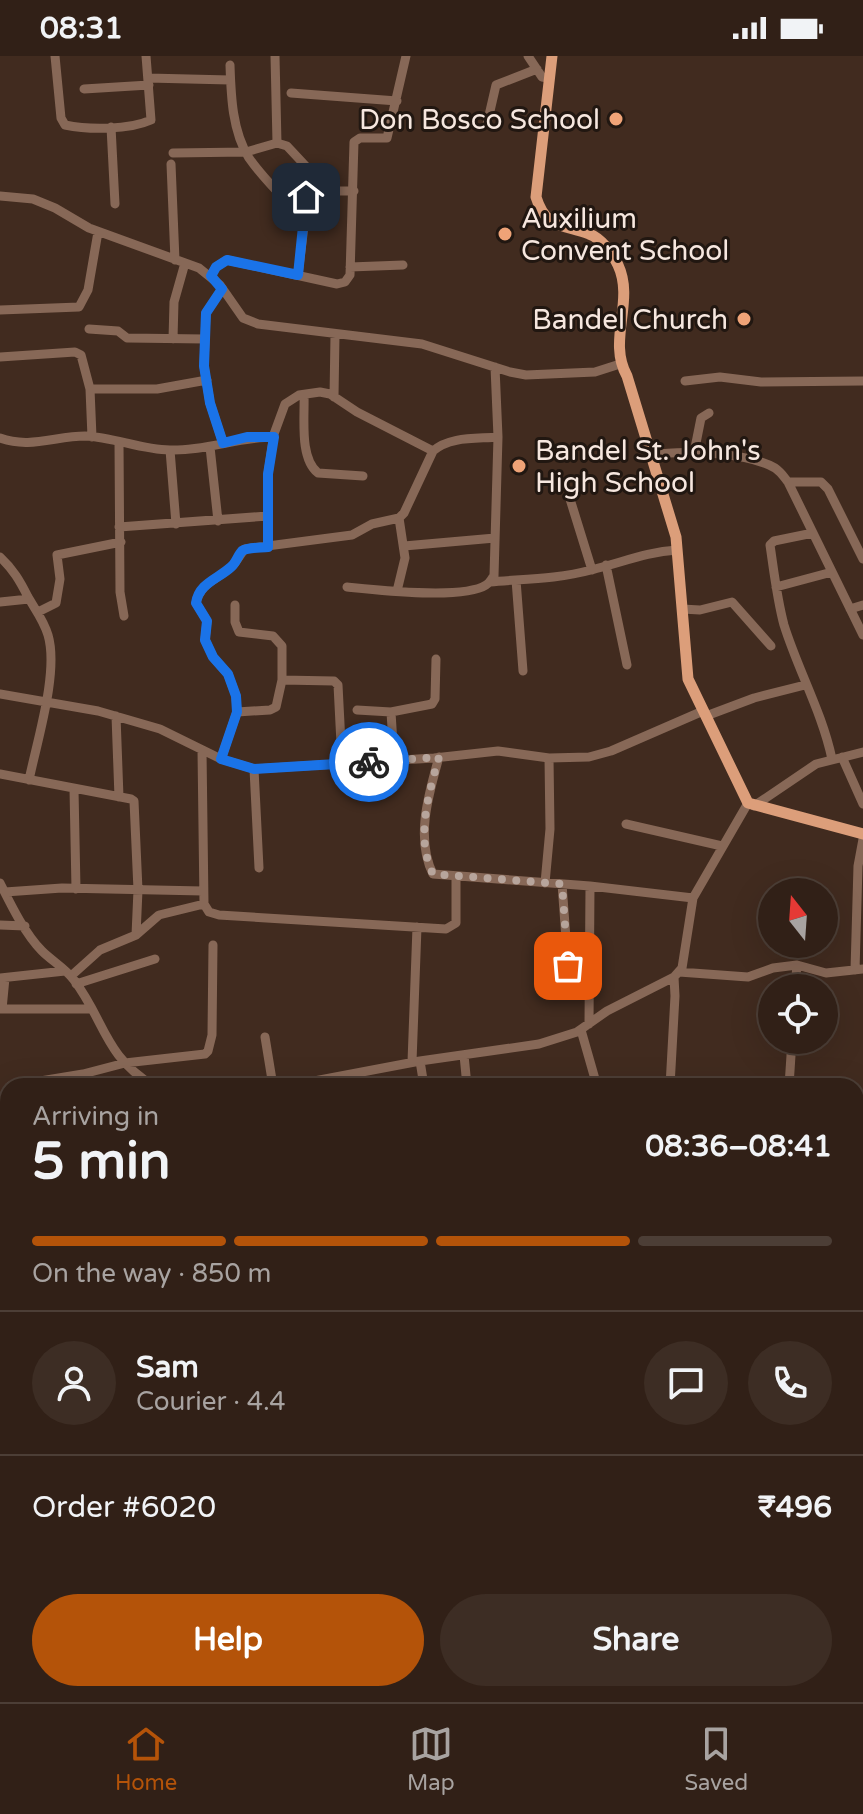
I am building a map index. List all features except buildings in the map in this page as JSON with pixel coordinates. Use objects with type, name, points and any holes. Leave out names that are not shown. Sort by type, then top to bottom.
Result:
[{"type":"main road","points":[[552,56],[536,197],[540,210],[546,216],[564,228],[596,238],[619,266],[622,292],[620,364],[627,376],[676,537],[688,679],[751,804],[863,836]]},
{"type":"street","points":[[55,56],[61,118],[65,125],[111,127],[151,120],[146,56]]},
{"type":"street","points":[[275,56],[277,143]]},
{"type":"street","points":[[211,276],[216,267],[227,260],[342,283],[350,275],[354,142],[360,138],[387,138],[406,56]]},
{"type":"street","points":[[528,56],[542,77],[548,78]]},
{"type":"street","points":[[230,65],[237,127],[246,152],[304,220]]},
{"type":"street","points":[[487,124],[496,85],[537,69]]},
{"type":"street","points":[[84,89],[149,82],[230,80]]},
{"type":"street","points":[[291,93],[397,101]]},
{"type":"street","points":[[111,127],[115,204]]},
{"type":"street","points":[[173,339],[180,262],[172,159],[246,152],[277,143],[287,146],[329,191]]},
{"type":"street","points":[[298,275],[308,194],[311,191],[354,191]]},
{"type":"street","points":[[0,196],[33,199],[98,232],[211,276],[237,311],[248,320],[335,335],[422,344],[510,372],[541,375],[595,372],[620,364]]},
{"type":"street","points":[[0,310],[79,307],[88,290],[98,232]]},
{"type":"street","points":[[350,267],[403,265]]},
{"type":"street","points":[[222,289],[206,313],[205,339],[210,403],[223,443]]},
{"type":"street","points":[[89,329],[118,331],[127,338],[205,339]]},
{"type":"street","points":[[334,397],[335,335]]},
{"type":"street","points":[[0,357],[75,352],[81,355],[90,389],[92,437]]},
{"type":"street","points":[[490,582],[494,576],[498,437],[495,367]]},
{"type":"street","points":[[685,381],[720,377],[761,382],[863,381]]},
{"type":"street","points":[[90,389],[157,389],[207,380]]},
{"type":"street","points":[[268,547],[268,474],[274,437],[285,404],[320,392],[433,451]]},
{"type":"street","points":[[304,395],[307,457],[313,469],[318,473],[363,476]]},
{"type":"street","points":[[694,453],[701,418],[709,413]]},
{"type":"street","points":[[0,438],[35,443],[92,437],[170,450],[210,447],[247,437],[274,437]]},
{"type":"street","points":[[221,759],[237,712],[232,683],[205,640],[207,621],[196,603],[197,595],[206,584],[232,567],[245,549],[352,535],[372,524],[399,518],[433,451],[450,441],[498,437]]},
{"type":"street","points":[[119,442],[120,592],[124,616]]},
{"type":"street","points":[[210,447],[218,521]]},
{"type":"street","points":[[170,450],[176,524]]},
{"type":"street","points":[[651,455],[673,451],[694,453],[753,460],[774,467],[788,482],[863,635]]},
{"type":"street","points":[[788,482],[821,482],[828,489],[863,559]]},
{"type":"street","points":[[570,499],[592,570]]},
{"type":"street","points":[[119,527],[268,516]]},
{"type":"street","points":[[397,591],[405,558],[399,518]]},
{"type":"street","points":[[813,533],[774,541],[770,545],[776,587],[805,685],[837,758],[863,804]]},
{"type":"street","points":[[404,546],[495,538]]},
{"type":"street","points":[[38,612],[56,603],[60,579],[57,555],[121,542]]},
{"type":"street","points":[[347,587],[425,594],[474,589],[490,582],[565,575],[639,555],[677,550]]},
{"type":"street","points":[[0,557],[19,578],[38,612],[48,635],[52,656],[46,702],[29,780]]},
{"type":"street","points":[[606,565],[627,665]]},
{"type":"street","points":[[776,587],[832,572]]},
{"type":"street","points":[[516,580],[523,671]]},
{"type":"street","points":[[0,602],[29,599]]},
{"type":"street","points":[[682,609],[700,610],[732,602],[769,644],[789,637]]},
{"type":"street","points":[[235,605],[235,622],[239,632],[273,636],[282,646],[282,680],[276,707],[237,712]]},
{"type":"street","points":[[850,609],[863,605]]},
{"type":"street","points":[[357,710],[391,712],[432,704],[435,699],[436,659]]},
{"type":"street","points":[[282,680],[334,681],[338,685],[342,763]]},
{"type":"street","points":[[0,694],[116,716],[160,729],[221,759],[254,769],[498,751],[549,758],[589,757],[705,714],[805,685]]},
{"type":"street","points":[[391,712],[394,760]]},
{"type":"street","points":[[116,716],[119,797]]},
{"type":"street","points":[[202,750],[203,891],[204,904],[209,912],[446,929],[456,923],[456,876]]},
{"type":"street","points":[[344,1078],[416,1062],[539,1044],[585,1027],[607,1011],[676,974],[682,968],[693,898],[722,846],[751,804],[803,772],[837,758],[863,752]]},
{"type":"street","points":[[439,757],[427,800],[424,835],[433,874],[590,886],[693,898]]},
{"type":"street","points":[[545,883],[550,829],[549,758]]},
{"type":"street","points":[[254,769],[259,868]]},
{"type":"street","points":[[0,774],[131,799],[135,808],[136,935]]},
{"type":"street","points":[[74,789],[76,889]]},
{"type":"street","points":[[626,824],[722,846]]},
{"type":"street","points":[[676,974],[748,977],[773,968],[797,965],[826,973],[859,969],[858,866],[863,836]]},
{"type":"street","points":[[562,884],[568,966],[563,988]]},
{"type":"street","points":[[590,886],[585,1027],[599,1078]]},
{"type":"street","points":[[2,888],[203,891]]},
{"type":"street","points":[[2,888],[40,949],[71,977],[111,1048],[141,1078]]},
{"type":"street","points":[[71,977],[100,950],[136,935],[159,915],[204,904]]},
{"type":"street","points":[[0,925],[25,926]]},
{"type":"street","points":[[417,927],[416,1062],[421,1078]]},
{"type":"street","points":[[58,1078],[125,1063],[198,1056],[208,1051],[212,1035],[213,945]]},
{"type":"street","points":[[91,1009],[1,1009],[3,978],[71,977],[155,959]]},
{"type":"street","points":[[796,974],[797,965]]},
{"type":"street","points":[[670,1078],[676,974]]},
{"type":"street","points":[[265,1037],[272,1078]]},
{"type":"street","points":[[790,1078],[791,1054]]},
{"type":"street","points":[[464,1055],[466,1078]]},
{"type":"way so far","points":[[369,762],[439,757],[427,800],[424,835],[429,868],[437,876],[484,876],[562,884],[568,966]]},
{"type":"place","name":"Don Bosco School","points":[[616,119]]},
{"type":"place","name":"Auxilium Convent School","points":[[505,234]]},
{"type":"place","name":"Bandel Church","points":[[744,319]]},
{"type":"place","name":"Bandel St. John's High School","points":[[519,466]]},
{"type":"route","points":[[306,197],[298,275],[227,260],[216,267],[211,276],[222,289],[206,313],[204,366],[210,403],[223,443],[247,437],[274,437],[268,474],[268,547],[245,549],[232,567],[206,584],[197,595],[196,603],[207,621],[205,640],[213,657],[228,674],[236,696],[237,712],[221,759],[254,769],[369,762]]}]
